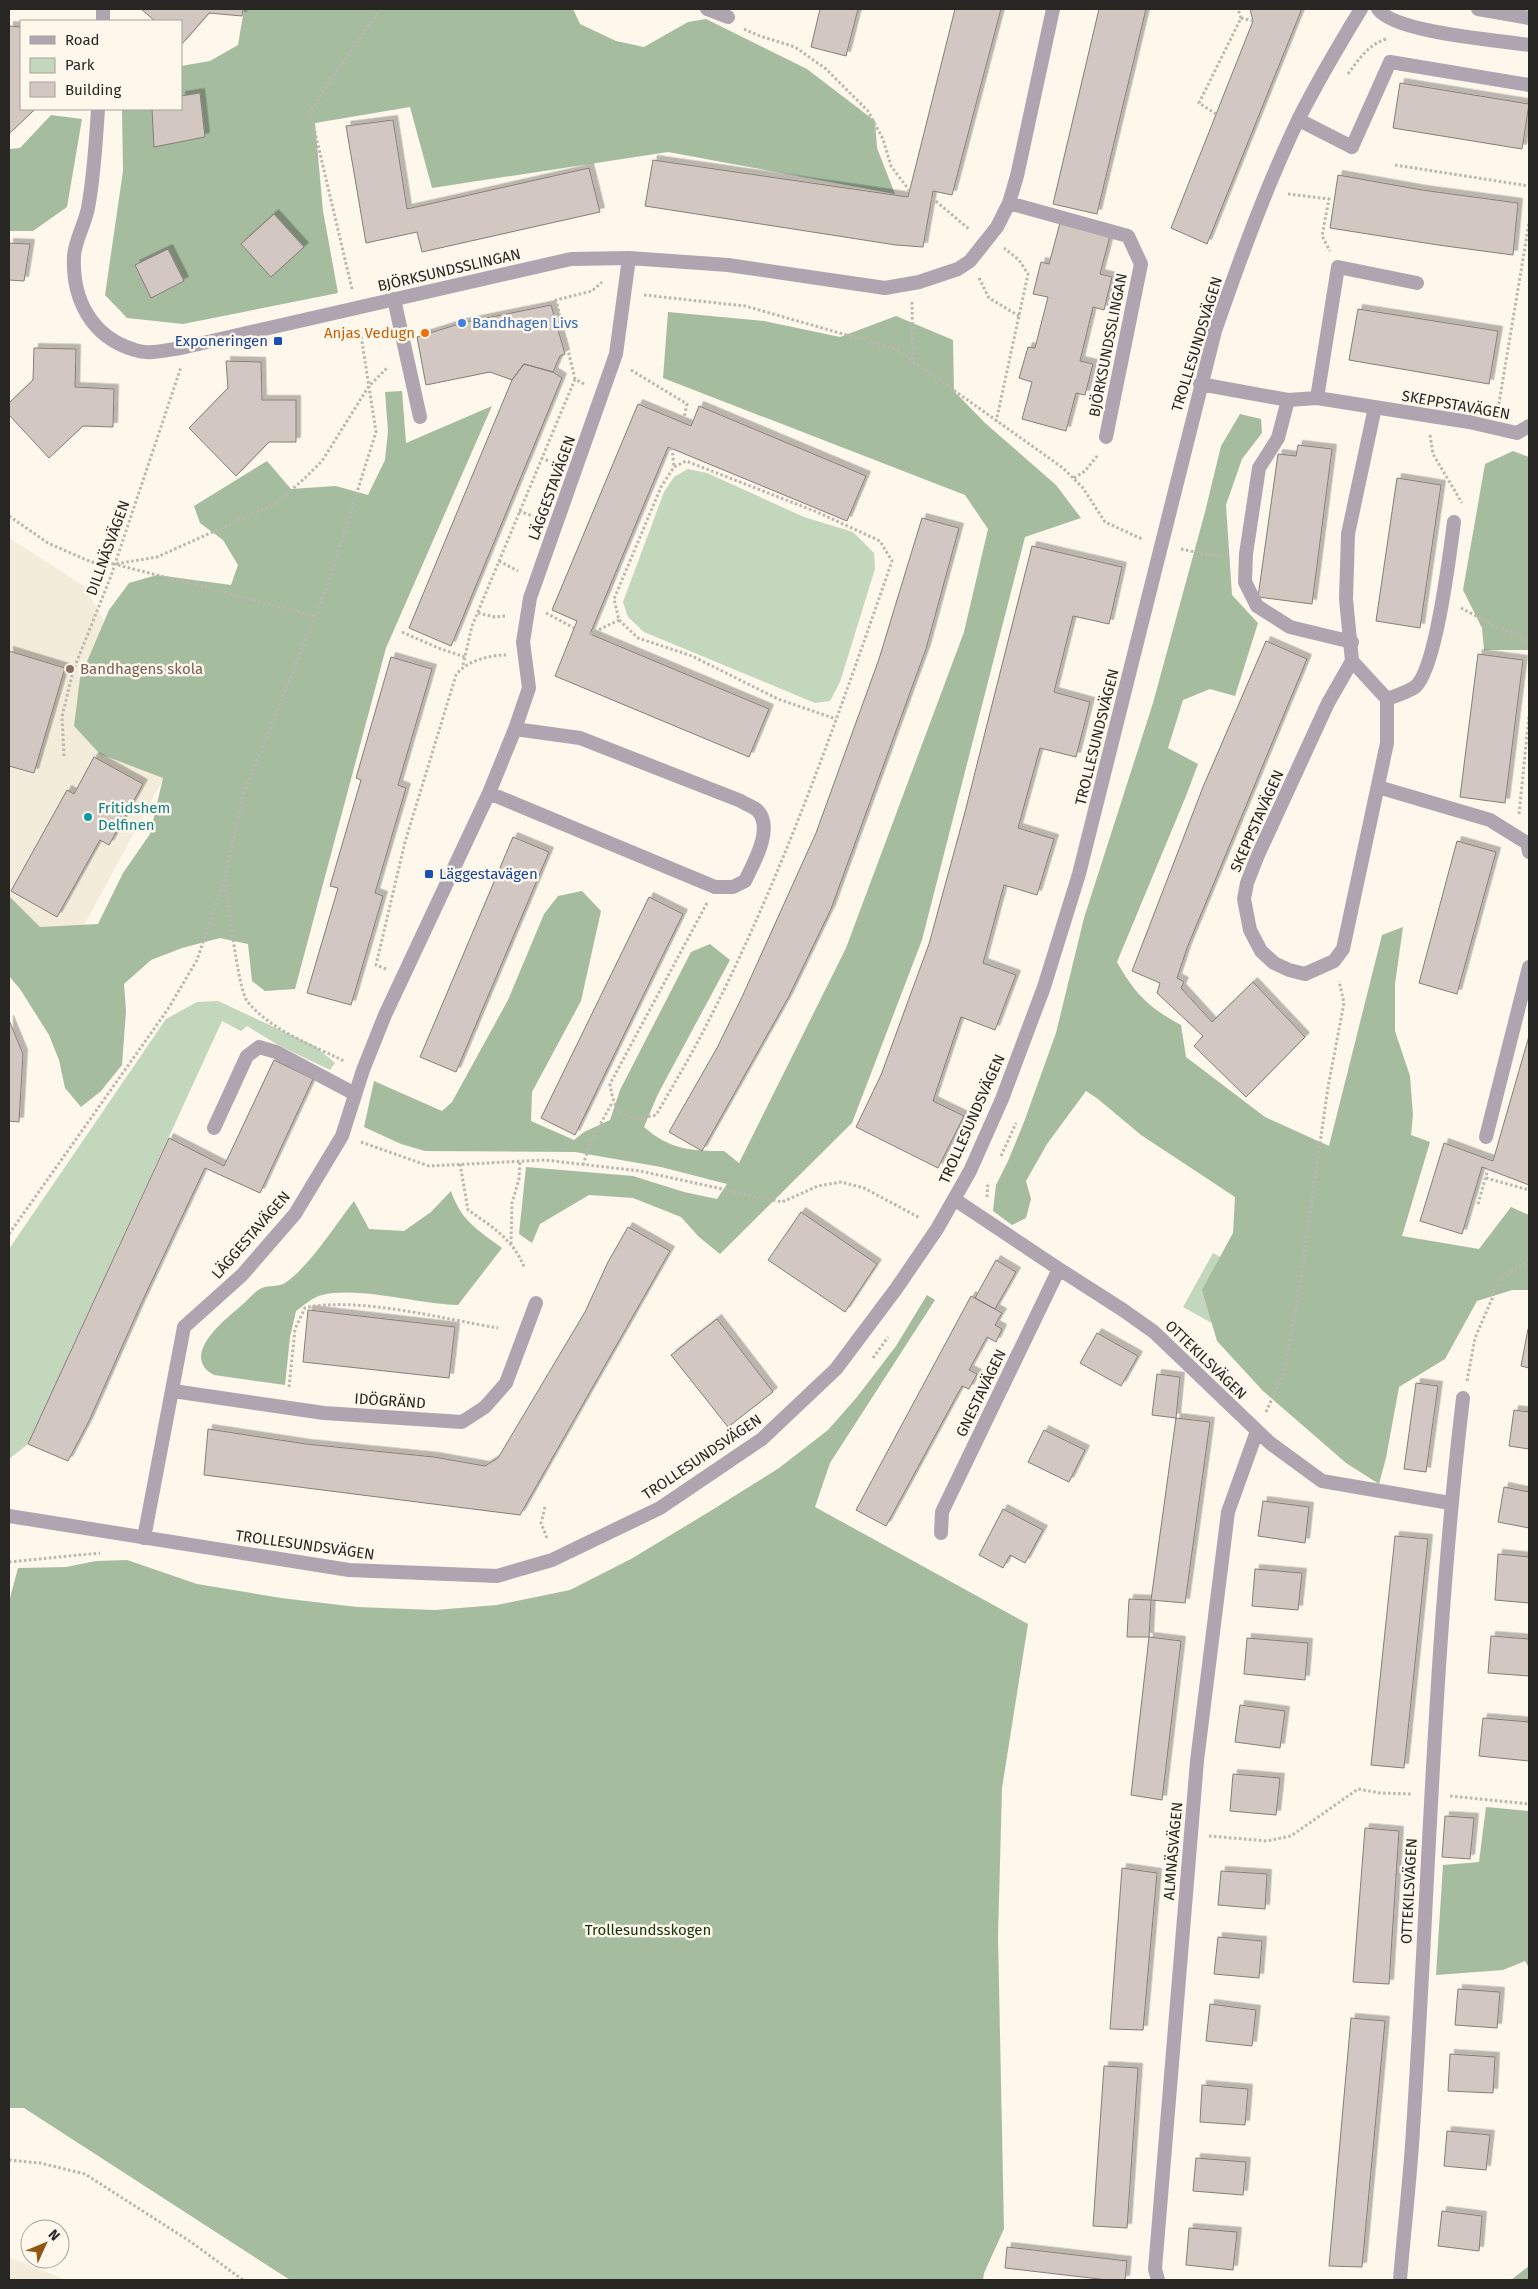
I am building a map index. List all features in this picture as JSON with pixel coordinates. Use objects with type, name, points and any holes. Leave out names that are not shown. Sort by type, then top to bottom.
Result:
[{"type":"street","points":[[707,9],[728,17]]},
{"type":"street","name":"BJÖRKSUNDSSLINGAN","points":[[98,110],[88,208],[74,254],[76,291],[88,319],[110,338],[136,351],[158,352],[181,348],[571,259],[629,258],[728,265],[885,288],[919,282],[958,269],[970,261],[997,227],[1009,203],[1017,176],[1053,9]]},
{"type":"street","name":"TROLLESUNDSVÄGEN","points":[[9,1516],[349,1570],[497,1576],[552,1560],[660,1508],[762,1439],[836,1369],[896,1289],[954,1199],[970,1171],[1002,1099],[1044,987],[1079,874],[1200,384],[1215,331],[1242,255],[1298,120],[1324,71],[1361,9]]},
{"type":"street","points":[[1378,9],[1395,21],[1425,30],[1529,45]]},
{"type":"street","points":[[1478,9],[1529,18]]},
{"type":"street","points":[[1298,120],[1352,148],[1390,62],[1529,85]]},
{"type":"street","name":"BJÖRKSUNDSSLINGAN","points":[[1009,203],[1128,236],[1141,264],[1106,437]]},
{"type":"street","name":"LÄGGESTAVÄGEN","points":[[144,1538],[184,1327],[242,1275],[295,1214],[342,1136],[363,1070],[384,1015],[489,793],[515,729],[529,688],[523,642],[529,605],[614,360],[629,258]]},
{"type":"street","points":[[1317,398],[1338,267],[1417,283]]},
{"type":"street","points":[[394,299],[420,417]]},
{"type":"street","name":"SKEPPSTAVÄGEN","points":[[1200,384],[1288,400],[1317,398],[1496,427],[1517,433],[1529,426]]},
{"type":"street","points":[[1288,400],[1278,438],[1259,468],[1246,554],[1245,582],[1257,606],[1290,627],[1352,642]]},
{"type":"street","name":"SKEPPSTAVÄGEN","points":[[1334,961],[1306,974],[1289,970],[1274,963],[1261,951],[1250,930],[1244,899],[1247,883],[1258,855],[1328,703],[1352,661],[1352,642],[1346,599],[1348,534],[1375,407]]},
{"type":"street","points":[[1387,699],[1416,686],[1429,660],[1442,599],[1454,522]]},
{"type":"street","points":[[1334,961],[1343,949],[1349,926],[1387,743],[1387,699],[1352,661]]},
{"type":"street","points":[[489,793],[715,887],[733,887],[745,882],[763,843],[764,825],[758,811],[741,801],[580,738],[515,729]]},
{"type":"street","points":[[1378,786],[1490,820],[1526,843],[1529,852]]},
{"type":"street","points":[[1486,1137],[1529,967]]},
{"type":"street","points":[[214,1128],[247,1056],[259,1047],[276,1052],[355,1094]]},
{"type":"street","name":"OTTEKILSVÄGEN","points":[[954,1199],[1154,1332],[1270,1443],[1322,1480],[1450,1503]]},
{"type":"street","name":"GNESTAVÄGEN","points":[[941,1534],[942,1512],[1059,1270]]},
{"type":"street","name":"IDÖGRÄND","points":[[173,1391],[324,1413],[462,1422],[485,1406],[506,1383],[536,1303]]},
{"type":"street","name":"OTTEKILSVÄGEN","points":[[1400,2280],[1413,2130],[1431,1795],[1450,1503],[1463,1398]]},
{"type":"street","name":"ALMNÄSVÄGEN","points":[[1158,2280],[1155,2269],[1198,1761],[1228,1512],[1257,1431]]},
{"type":"path","points":[[352,289],[310,111],[380,9]]},
{"type":"path","points":[[1216,114],[1199,104],[1241,18],[1238,9]]},
{"type":"path","points":[[728,17],[750,32],[795,46],[826,69],[868,111],[883,139],[891,166],[909,190]]},
{"type":"path","points":[[1241,18],[1253,21]]},
{"type":"path","points":[[1344,81],[1360,58],[1375,42],[1394,38]]},
{"type":"path","points":[[1395,165],[1529,186]]},
{"type":"path","points":[[1284,202],[1291,185]]},
{"type":"path","points":[[1287,194],[1329,199],[1322,236]]},
{"type":"path","points":[[932,198],[974,232]]},
{"type":"path","points":[[1496,427],[1529,223]]},
{"type":"path","points":[[996,422],[1028,274],[1020,260],[1002,246]]},
{"type":"path","points":[[975,272],[989,298],[1019,316]]},
{"type":"path","points":[[403,976],[376,965],[405,842],[456,675],[463,665],[472,626],[575,379],[556,300],[592,291],[602,282]]},
{"type":"path","points":[[625,293],[745,306],[896,349],[996,422],[1038,449],[1074,478],[1084,488],[1105,522],[1142,540]]},
{"type":"path","points":[[912,302],[913,362]]},
{"type":"path","points":[[9,1234],[168,1009],[196,960],[225,877],[244,793],[328,584],[376,432],[360,329]]},
{"type":"path","name":"DILLNÄSVÄGEN","points":[[64,756],[62,717],[73,671],[115,564],[181,371],[181,348]]},
{"type":"path","points":[[614,360],[687,404],[683,423]]},
{"type":"path","points":[[575,379],[587,386]]},
{"type":"path","points":[[115,564],[157,557],[274,504],[305,478],[322,460],[369,386]]},
{"type":"path","points":[[1074,478],[1095,460],[1106,437]]},
{"type":"path","points":[[672,448],[674,467]]},
{"type":"path","points":[[1432,454],[1462,503],[1454,522]]},
{"type":"path","points":[[541,458],[565,466]]},
{"type":"path","points":[[612,1103],[625,1116],[642,1118],[656,1115],[708,1022],[762,907],[790,840],[836,719],[892,561],[880,541],[817,512],[686,461],[674,467],[661,487],[614,599],[619,620],[638,638],[692,656],[778,699],[836,719]]},
{"type":"path","points":[[519,511],[544,520]]},
{"type":"path","points":[[9,516],[48,543],[91,562],[115,564],[315,616]]},
{"type":"path","points":[[1181,549],[1209,555],[1246,554]]},
{"type":"path","points":[[499,562],[525,574]]},
{"type":"path","points":[[1442,599],[1497,627],[1521,636],[1529,647]]},
{"type":"path","points":[[529,605],[574,628]]},
{"type":"path","points":[[478,613],[494,617],[511,615]]},
{"type":"path","points":[[590,634],[619,620]]},
{"type":"path","points":[[402,632],[438,648],[465,657]]},
{"type":"path","points":[[463,665],[498,655],[524,654]]},
{"type":"path","points":[[1516,836],[1529,715]]},
{"type":"path","points":[[225,877],[238,968],[246,1000],[274,1026],[363,1070]]},
{"type":"path","points":[[583,1165],[591,1141],[612,1103],[610,1084],[715,887]]},
{"type":"path","points":[[1257,1431],[1284,1372],[1299,1290],[1328,1087],[1344,1004],[1334,961]]},
{"type":"path","points":[[342,1136],[429,1166],[545,1160],[640,1171],[782,1202],[818,1186],[841,1182],[864,1188],[920,1218]]},
{"type":"path","points":[[511,1245],[512,1204],[519,1179],[520,1161]]},
{"type":"path","points":[[460,1164],[468,1210],[495,1229],[511,1245],[521,1258],[524,1267]]},
{"type":"path","points":[[1478,1204],[1488,1169]]},
{"type":"path","points":[[1486,1178],[1529,1190]]},
{"type":"path","points":[[1463,1398],[1475,1338],[1501,1278],[1529,1261]]},
{"type":"path","points":[[286,1407],[296,1329],[305,1308],[322,1304],[374,1307],[498,1328]]},
{"type":"path","points":[[869,1362],[893,1330]]},
{"type":"path","points":[[545,1507],[541,1523],[547,1538]]},
{"type":"path","points":[[9,1562],[78,1556],[108,1551]]},
{"type":"path","points":[[1191,1834],[1267,1841],[1291,1836],[1358,1789],[1380,1793],[1431,1795],[1529,1804]]},
{"type":"path","points":[[9,2160],[40,2163],[85,2174],[191,2242],[243,2280]]},
{"type":"shaded area","name":"Bandhagens skola","points":[[9,538],[84,586],[178,751],[74,944],[9,919]]},
{"type":"shaded area","points":[[9,2257],[20,2261],[20,2269],[39,2269],[66,2280],[9,2280]]},
{"type":"green space","points":[[244,9],[573,9],[580,24],[616,41],[644,47],[688,22],[706,19],[807,69],[875,121],[877,148],[895,194],[668,152],[432,188],[410,107],[315,123],[323,211],[338,293],[183,324],[127,318],[105,295],[123,171],[122,110],[182,110],[182,66],[210,61],[238,45]]},
{"type":"green space","points":[[51,115],[82,119],[67,207],[33,231],[9,231],[9,149],[20,148]]},
{"type":"green space","points":[[668,312],[764,321],[840,337],[896,316],[953,340],[954,391],[985,423],[1056,485],[1081,518],[1025,537],[922,940],[852,1123],[720,1254],[699,1237],[681,1217],[633,1198],[589,1195],[540,1224],[532,1243],[519,1234],[526,1167],[633,1176],[684,1192],[717,1199],[727,1184],[661,1167],[575,1152],[425,1151],[401,1144],[364,1127],[374,1081],[442,1111],[452,1102],[508,1000],[544,914],[558,896],[582,891],[601,911],[581,1001],[532,1092],[531,1121],[574,1140],[584,1132],[610,1120],[620,1090],[691,952],[710,944],[730,960],[658,1094],[644,1127],[672,1145],[682,1148],[724,1151],[739,1163],[846,948],[964,632],[988,529],[965,495],[663,378]]},
{"type":"green space","points":[[402,391],[406,443],[492,406],[386,648],[295,989],[265,991],[252,981],[248,944],[220,938],[182,948],[151,960],[124,984],[126,1011],[122,1065],[101,1091],[81,1107],[65,1088],[59,1060],[49,1035],[20,989],[9,976],[9,896],[40,927],[98,924],[123,873],[150,834],[163,778],[100,754],[74,726],[80,678],[109,610],[129,583],[157,575],[231,585],[238,565],[223,540],[200,523],[194,506],[267,461],[291,489],[336,486],[368,495],[385,460],[388,431],[385,392]]},
{"type":"green space","points":[[1240,414],[1261,419],[1262,433],[1242,459],[1226,505],[1232,595],[1258,623],[1235,696],[1210,689],[1183,700],[1168,748],[1198,764],[1117,962],[1143,999],[1181,1025],[1186,1057],[1265,1117],[1329,1146],[1382,935],[1403,927],[1395,984],[1395,1031],[1410,1076],[1413,1115],[1411,1135],[1430,1142],[1402,1236],[1479,1249],[1511,1207],[1529,1215],[1529,1290],[1512,1290],[1477,1301],[1445,1359],[1399,1387],[1386,1458],[1379,1484],[1346,1463],[1263,1391],[1217,1341],[1202,1290],[1233,1233],[1235,1197],[1141,1135],[1098,1099],[1086,1091],[1047,1144],[1026,1181],[1031,1199],[1026,1218],[1012,1225],[993,1211],[996,1185],[1024,1122],[1056,1033],[1084,918],[1153,703],[1221,446]]},
{"type":"green space","points":[[1513,451],[1529,457],[1529,650],[1484,650],[1482,628],[1463,590],[1485,464]]},
{"type":"green space","points":[[688,469],[707,473],[804,517],[853,532],[874,553],[875,569],[840,682],[830,701],[815,703],[644,632],[628,617],[623,602],[664,492],[674,477]]},
{"type":"green space","points":[[218,1001],[315,1046],[335,1063],[330,1070],[278,1045],[247,1026],[241,1031],[222,1021],[28,1444],[9,1459],[9,1249],[166,1019],[197,1002]]},
{"type":"green space","points":[[451,1191],[460,1210],[471,1224],[502,1248],[458,1305],[370,1294],[337,1293],[322,1295],[296,1311],[290,1337],[285,1385],[214,1375],[204,1367],[201,1358],[203,1348],[208,1338],[216,1329],[259,1289],[283,1284],[294,1276],[322,1245],[354,1201],[369,1229],[404,1231],[431,1212]]},
{"type":"green space","points":[[1213,1253],[1256,1277],[1226,1331],[1183,1307]]},
{"type":"green space","name":"Trollesundsskogen","points":[[927,1295],[935,1300],[830,1463],[815,1507],[1028,1624],[1002,1788],[998,1937],[1004,2229],[984,2273],[983,2280],[290,2280],[24,2108],[9,2108],[9,1602],[18,1568],[66,1567],[96,1561],[127,1560],[197,1584],[281,1598],[357,1607],[435,1610],[497,1605],[570,1590],[631,1559],[712,1510],[779,1468],[828,1430],[857,1397],[896,1346]]},
{"type":"green space","points":[[1486,1807],[1529,1811],[1529,1968],[1525,1961],[1503,1970],[1436,1975],[1443,1865],[1479,1862]]},
{"type":"green space","points":[[1529,2266],[1529,2280],[1511,2280]]},
{"type":"building","points":[[141,9],[243,9],[242,16],[209,13],[182,44],[182,20],[154,20]]},
{"type":"building","points":[[820,9],[858,9],[846,56],[811,47]]},
{"type":"building","points":[[955,9],[1001,9],[952,195],[933,191],[923,247],[896,245],[645,206],[653,160],[908,197]]},
{"type":"building","points":[[1099,9],[1146,9],[1097,214],[1053,204]]},
{"type":"building","points":[[1250,9],[1300,9],[1301,11],[1207,244],[1171,228],[1253,21]]},
{"type":"building","points":[[9,26],[20,27],[20,110],[34,110],[9,134]]},
{"type":"building","points":[[1400,83],[1529,104],[1522,149],[1393,128]]},
{"type":"building","points":[[200,93],[205,137],[154,147],[152,110],[182,110],[182,96]]},
{"type":"building","points":[[393,120],[407,209],[589,168],[600,212],[422,252],[417,232],[366,243],[346,126]]},
{"type":"building","points":[[1338,175],[1422,190],[1518,203],[1513,255],[1330,228]]},
{"type":"building","points":[[274,214],[304,247],[271,277],[241,244]]},
{"type":"building","points":[[1060,223],[1110,236],[1100,274],[1112,277],[1104,310],[1093,307],[1080,361],[1093,364],[1085,395],[1076,393],[1066,431],[1022,419],[1032,382],[1019,378],[1028,347],[1035,348],[1048,297],[1033,294],[1041,262],[1049,264]]},
{"type":"building","points":[[9,243],[30,244],[24,281],[9,280]]},
{"type":"building","points":[[168,249],[184,281],[151,298],[135,265]]},
{"type":"building","points":[[551,305],[565,354],[560,356],[553,372],[524,364],[512,380],[490,372],[426,385],[417,337],[462,323]]},
{"type":"building","points":[[1358,309],[1498,331],[1489,384],[1349,360]]},
{"type":"building","points":[[34,348],[76,349],[75,387],[114,389],[113,427],[83,426],[49,458],[9,415],[9,403],[33,380]]},
{"type":"building","points":[[226,361],[261,362],[262,400],[296,400],[296,442],[269,442],[236,476],[189,428],[228,388]]},
{"type":"building","points":[[524,364],[553,372],[562,378],[451,646],[409,628],[512,380]]},
{"type":"building","points":[[638,404],[691,426],[699,406],[866,476],[847,521],[668,447],[590,634],[769,709],[749,757],[555,676],[577,621],[552,610]]},
{"type":"building","points":[[1298,445],[1332,449],[1312,604],[1258,597],[1278,454],[1296,456]]},
{"type":"building","points":[[1397,478],[1441,485],[1420,628],[1376,621]]},
{"type":"building","points":[[922,518],[959,528],[926,649],[831,909],[788,998],[702,1151],[669,1132],[717,1048],[816,833],[879,659]]},
{"type":"building","points":[[1032,546],[1122,567],[1109,624],[1073,616],[1054,692],[1090,702],[1076,757],[1040,748],[1018,828],[1054,839],[1037,895],[1004,885],[983,963],[1016,975],[995,1030],[961,1017],[933,1101],[964,1116],[938,1168],[856,1127],[881,1075],[929,944],[965,812]]},
{"type":"building","points":[[1266,641],[1307,659],[1187,948],[1177,978],[1184,982],[1181,988],[1212,1022],[1253,982],[1305,1037],[1246,1097],[1194,1046],[1203,1036],[1157,993],[1160,983],[1132,971],[1203,787]]},
{"type":"building","points":[[9,651],[65,668],[34,773],[9,766]]},
{"type":"building","points":[[1478,654],[1523,660],[1505,803],[1460,797]]},
{"type":"building","points":[[391,657],[432,669],[398,785],[406,788],[375,893],[383,896],[351,1005],[307,993],[338,888],[330,886],[361,780],[356,778]]},
{"type":"building","name":"Fritidshem Delfinen","points":[[94,757],[143,784],[109,845],[100,840],[57,917],[11,891],[67,790],[74,794]]},
{"type":"building","points":[[513,837],[549,852],[456,1072],[420,1057]]},
{"type":"building","points":[[1457,841],[1496,852],[1457,994],[1419,983]]},
{"type":"building","points":[[649,897],[683,914],[575,1135],[541,1118]]},
{"type":"building","points":[[9,1020],[23,1054],[19,1122],[9,1121]]},
{"type":"building","points":[[1529,1036],[1529,1185],[1482,1167],[1462,1234],[1420,1221],[1444,1143],[1493,1161]]},
{"type":"building","points":[[274,1060],[313,1079],[260,1193],[205,1168],[89,1421],[68,1461],[28,1444],[169,1138],[224,1166]]},
{"type":"building","points":[[801,1212],[877,1264],[845,1312],[768,1260]]},
{"type":"building","points":[[628,1227],[670,1251],[520,1515],[204,1475],[208,1429],[306,1444],[434,1457],[485,1466],[498,1458],[585,1312],[608,1262]]},
{"type":"building","points":[[996,1260],[1016,1272],[995,1309],[975,1298]]},
{"type":"building","points":[[971,1296],[1002,1313],[995,1325],[1002,1329],[996,1342],[987,1337],[969,1370],[977,1374],[969,1389],[962,1386],[886,1526],[856,1510]]},
{"type":"building","points":[[308,1310],[455,1327],[449,1378],[303,1362]]},
{"type":"building","points":[[717,1319],[773,1392],[728,1427],[671,1355]]},
{"type":"building","points":[[1529,1329],[1529,1368],[1521,1366]]},
{"type":"building","points":[[1097,1333],[1138,1356],[1121,1386],[1080,1363]]},
{"type":"building","points":[[1157,1374],[1180,1377],[1176,1418],[1152,1415]]},
{"type":"building","points":[[1416,1383],[1438,1386],[1426,1472],[1404,1469]]},
{"type":"building","points":[[1514,1410],[1529,1412],[1529,1449],[1509,1446]]},
{"type":"building","points":[[1176,1418],[1210,1422],[1185,1603],[1151,1600]]},
{"type":"building","points":[[1044,1430],[1085,1450],[1069,1482],[1028,1462]]},
{"type":"building","points":[[1504,1487],[1529,1492],[1529,1528],[1498,1522]]},
{"type":"building","points":[[1263,1501],[1309,1507],[1305,1543],[1258,1536]]},
{"type":"building","points":[[1003,1509],[1043,1530],[1025,1563],[1010,1555],[1003,1568],[979,1555]]},
{"type":"building","points":[[1395,1536],[1428,1539],[1404,1768],[1371,1765]]},
{"type":"building","points":[[1498,1554],[1529,1557],[1529,1603],[1495,1600]]},
{"type":"building","points":[[1255,1569],[1302,1573],[1298,1610],[1252,1606]]},
{"type":"building","points":[[1129,1599],[1151,1600],[1149,1637],[1127,1637]]},
{"type":"building","points":[[1491,1636],[1529,1639],[1529,1676],[1488,1673]]},
{"type":"building","points":[[1149,1637],[1181,1641],[1162,1800],[1131,1795]]},
{"type":"building","points":[[1247,1638],[1308,1643],[1305,1680],[1244,1674]]},
{"type":"building","points":[[1240,1705],[1285,1711],[1280,1748],[1235,1742]]},
{"type":"building","points":[[1483,1718],[1529,1722],[1529,1761],[1479,1756]]},
{"type":"building","points":[[1233,1774],[1280,1778],[1276,1815],[1230,1811]]},
{"type":"building","points":[[1445,1816],[1474,1818],[1470,1859],[1442,1857]]},
{"type":"building","points":[[1365,1828],[1399,1831],[1389,1984],[1353,1982]]},
{"type":"building","points":[[1122,1868],[1157,1873],[1143,2030],[1110,2029]]},
{"type":"building","points":[[1221,1871],[1267,1874],[1265,1909],[1218,1905]]},
{"type":"building","points":[[1218,1937],[1262,1941],[1259,1978],[1214,1974]]},
{"type":"building","points":[[1458,1989],[1500,1992],[1497,2028],[1455,2025]]},
{"type":"building","points":[[1210,2004],[1256,2010],[1252,2046],[1206,2041]]},
{"type":"building","points":[[1351,2018],[1385,2021],[1362,2267],[1329,2266]]},
{"type":"building","points":[[1450,2054],[1495,2057],[1493,2093],[1448,2091]]},
{"type":"building","points":[[1104,2066],[1138,2068],[1127,2228],[1093,2226]]},
{"type":"building","points":[[1202,2085],[1248,2089],[1245,2125],[1200,2122]]},
{"type":"building","points":[[1447,2131],[1490,2135],[1486,2170],[1444,2166]]},
{"type":"building","points":[[1196,2158],[1246,2162],[1243,2195],[1193,2191]]},
{"type":"building","points":[[1442,2211],[1482,2216],[1479,2251],[1438,2246]]},
{"type":"building","points":[[1189,2228],[1237,2232],[1233,2270],[1186,2265]]},
{"type":"building","points":[[1007,2247],[1127,2261],[1125,2280],[1108,2280],[1005,2268]]},
{"type":"place","name":"Bandhagen Livs","points":[[462,323]]},
{"type":"place","name":"Anjas Vedugn","points":[[425,333]]},
{"type":"place","name":"Exponeringen","points":[[278,341]]},
{"type":"place","name":"Bandhagens skola","points":[[70,669]]},
{"type":"place","name":"Fritidshem Delfinen","points":[[88,817]]},
{"type":"place","name":"Läggestavägen","points":[[429,874]]}]
